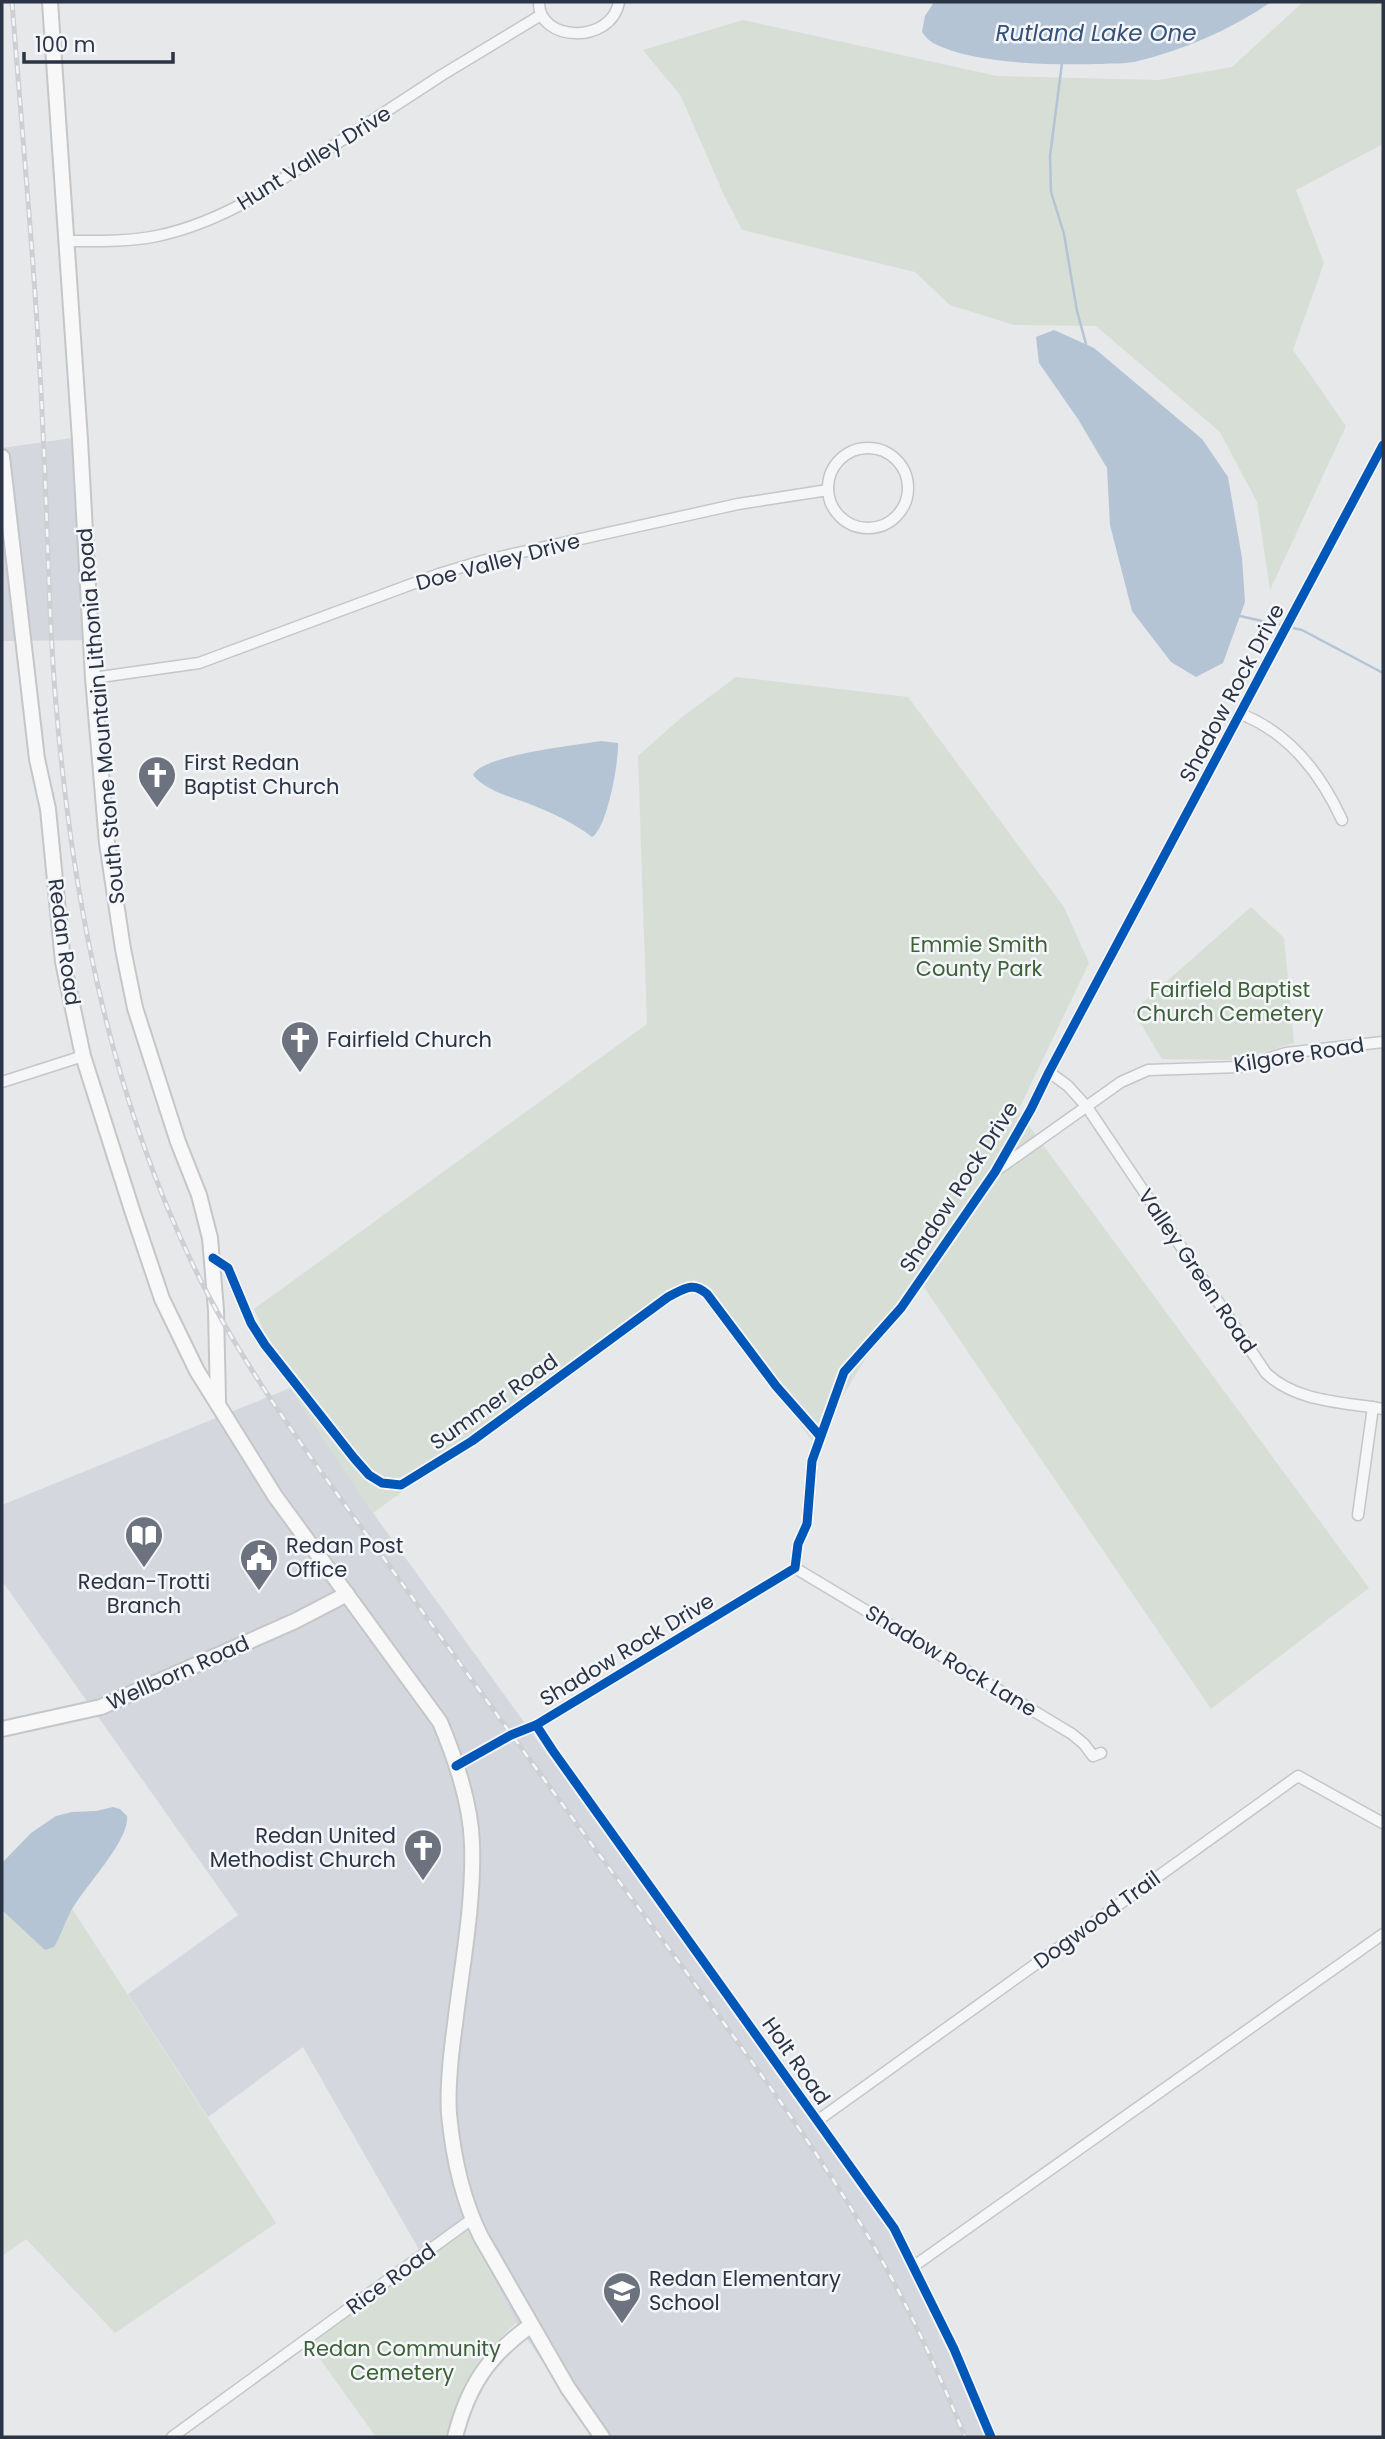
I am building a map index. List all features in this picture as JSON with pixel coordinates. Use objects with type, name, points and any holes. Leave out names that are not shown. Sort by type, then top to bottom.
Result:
[{"type":"main road","name":"South Stone Mountain Lithonia Road","points":[[50,2],[80,440],[93,678],[107,843],[135,1008],[178,1142],[199,1195],[213,1258],[218,1402],[275,1496],[440,1722],[467,1807],[472,1843],[470,1901],[451,2054],[449,2112],[457,2168],[472,2219],[530,2326],[602,2437]]},
{"type":"main road","name":"Redan Road","points":[[2,457],[37,759],[48,809],[63,962],[83,1056],[162,1298],[197,1371],[218,1402]]},
{"type":"main road","name":"Wellborn Road","points":[[2,1729],[101,1707],[295,1621],[347,1594]]},
{"type":"main road","points":[[455,2437],[468,2396],[480,2374],[493,2357],[530,2326]]},
{"type":"street","points":[[538,2],[541,15],[556,27],[577,35],[596,31],[609,20],[619,2]]},
{"type":"street","name":"Hunt Valley Drive","points":[[65,242],[120,241],[157,236],[185,229],[227,212],[541,15]]},
{"type":"street","name":"Shadow Rock Drive","points":[[456,1766],[511,1735],[537,1725],[795,1568],[798,1544],[807,1524],[812,1461],[844,1372],[901,1308],[995,1172],[1383,445]]},
{"type":"street","points":[[866,447],[880,449],[892,455],[907,476],[909,489],[907,502],[900,514],[890,523],[875,528],[862,528],[838,515],[828,490],[833,467],[853,450],[866,447]]},
{"type":"street","name":"Doe Valley Drive","points":[[93,678],[199,663],[439,574],[482,561],[738,504],[828,490]]},
{"type":"street","points":[[1241,714],[1263,723],[1286,740],[1310,766],[1332,799],[1342,820]]},
{"type":"street","name":"Kilgore Road","points":[[995,1172],[1121,1082],[1147,1070],[1239,1067],[1286,1053],[1383,1042]]},
{"type":"street","points":[[2,1082],[83,1056]]},
{"type":"street","name":"Valley Green Road","points":[[1049,1072],[1068,1086],[1087,1107],[1266,1373],[1294,1393],[1378,1408]]},
{"type":"street","name":"Summer Road","points":[[213,1258],[228,1268],[251,1323],[265,1345],[354,1458],[369,1475],[382,1483],[401,1485],[441,1461],[668,1297],[691,1286],[696,1286],[707,1294],[776,1386],[820,1436]]},
{"type":"street","points":[[1358,1515],[1378,1408]]},
{"type":"street","name":"Shadow Rock Lane","points":[[795,1568],[1072,1734],[1093,1756],[1101,1753]]},
{"type":"street","name":"Holt Road","points":[[537,1725],[894,2228],[954,2350],[991,2437]]},
{"type":"street","name":"Dogwood Trail","points":[[817,2121],[1298,1776],[1383,1823]]},
{"type":"street","points":[[914,2266],[1383,1934]]},
{"type":"street","name":"Rice Road","points":[[172,2437],[472,2219]]},
{"type":"shaded area","points":[[79,437],[96,640],[2,641],[2,448]]},
{"type":"shaded area","points":[[290,1388],[373,1513],[892,2232],[971,2389],[990,2437],[595,2437],[516,2323],[468,2229],[425,2260],[303,2047],[208,2117],[128,1994],[238,1915],[2,1581],[2,1505]]},
{"type":"green space","points":[[1303,2],[1383,2],[1383,144],[1296,190],[1324,263],[1293,350],[1346,426],[1270,590],[1257,502],[1220,432],[1096,326],[1014,325],[950,305],[915,272],[742,230],[681,96],[643,50],[743,20],[997,76],[1159,80],[1232,67]]},
{"type":"green space","name":"Emmie Smith County Park","points":[[736,677],[908,697],[1064,907],[1089,963],[1018,1111],[1369,1588],[1211,1709],[919,1280],[884,1328],[814,1443],[694,1279],[373,1513],[290,1388],[254,1309],[647,1024],[638,756],[682,717]]},
{"type":"green space","name":"Fairfield Baptist Church Cemetery","points":[[1251,907],[1284,938],[1294,1043],[1237,1060],[1162,1059],[1133,1011]]},
{"type":"green space","points":[[41,1861],[276,2223],[115,2333],[26,2239],[2,2256],[2,1887]]},
{"type":"green space","name":"Redan Community Cemetery","points":[[467,2229],[516,2323],[489,2349],[471,2374],[458,2401],[447,2437],[376,2437],[310,2345]]},
{"type":"water","name":"Rutland Lake One","points":[[934,2],[1271,2],[1206,38],[1153,57],[1130,63],[1039,64],[971,56],[933,43],[922,32],[925,16]]},
{"type":"water","points":[[1054,330],[1094,348],[1202,439],[1228,477],[1242,558],[1245,602],[1223,663],[1196,677],[1171,662],[1132,611],[1110,525],[1107,468],[1078,419],[1039,363],[1036,337]]},
{"type":"water","points":[[601,741],[618,743],[618,752],[607,808],[603,821],[592,837],[553,814],[491,789],[473,775],[480,768],[511,757]]},
{"type":"water","points":[[113,1807],[120,1809],[127,1816],[121,1838],[76,1903],[54,1947],[45,1950],[2,1910],[2,1863],[31,1833],[56,1816]]},
{"type":"waterway","points":[[1062,63],[1050,156],[1051,192],[1064,234],[1077,311],[1086,344]]},
{"type":"waterway","points":[[1240,616],[1302,630],[1383,673]]},
{"type":"railway","points":[[12,2],[37,325],[51,636],[72,848],[84,920],[117,1061],[138,1130],[164,1198],[214,1306],[286,1422],[764,2078],[841,2192],[906,2306],[965,2437]]},
{"type":"cycle path","points":[[456,1766],[511,1735],[536,1725],[795,1568],[798,1544],[807,1524],[812,1461],[844,1372],[901,1308],[995,1172],[1383,445]]},
{"type":"cycle path","points":[[213,1258],[228,1268],[251,1323],[265,1345],[354,1458],[369,1475],[382,1483],[401,1485],[472,1441],[668,1297],[693,1287],[707,1294],[776,1386],[820,1436]]},
{"type":"cycle path","points":[[536,1725],[894,2228],[954,2349],[991,2437]]},
{"type":"place","name":"First Redan Baptist Church","points":[[157,809]]},
{"type":"place","name":"Fairfield Church","points":[[300,1074]]},
{"type":"place","name":"Redan-Trotti Branch","points":[[144,1569]]},
{"type":"place","name":"Redan Post Office","points":[[259,1592]]},
{"type":"place","name":"Redan United Methodist Church","points":[[423,1882]]},
{"type":"place","name":"Redan Elementary School","points":[[622,2325]]}]
